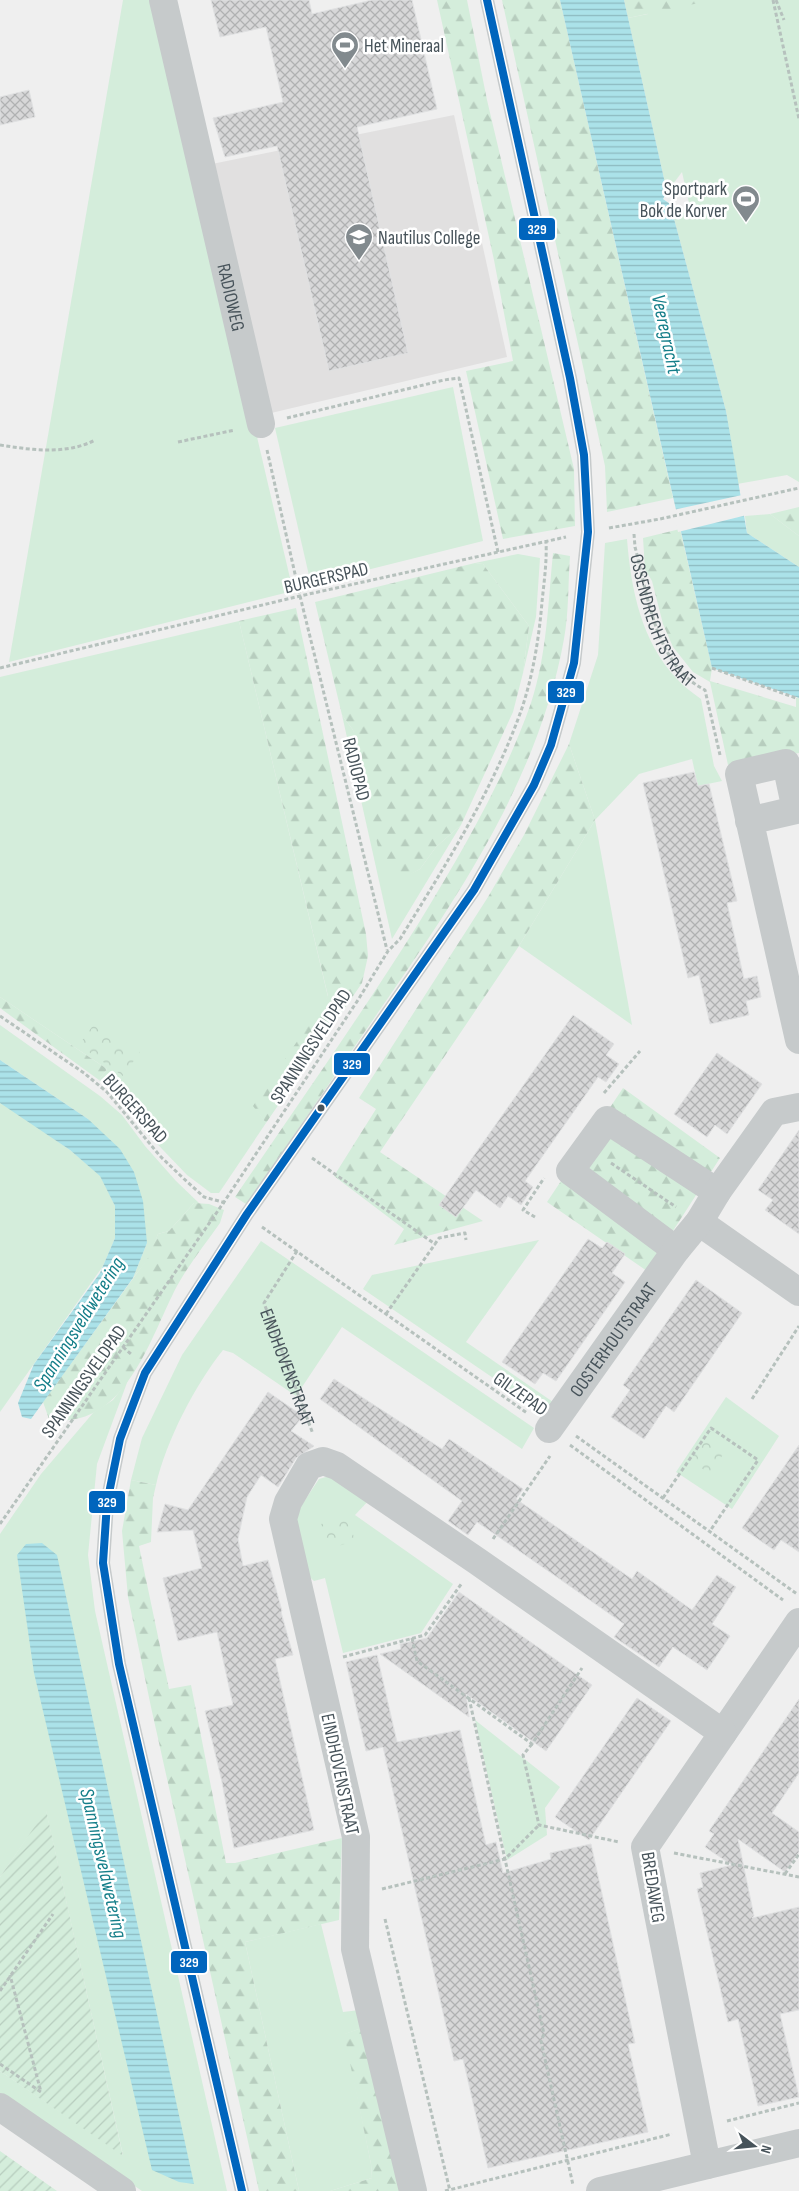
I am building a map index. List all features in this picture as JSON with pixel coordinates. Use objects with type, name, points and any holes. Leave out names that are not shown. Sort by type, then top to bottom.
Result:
[{"type":"street","name":"RADIOWEG","points":[[163,0],[261,424]]},
{"type":"street","points":[[749,821],[796,810],[786,763],[739,774],[749,821],[799,1040]]},
{"type":"street","name":"OOSTERHOUTSTRAAT","points":[[552,1425],[676,1250],[699,1222],[717,1192],[774,1112],[799,1107]]},
{"type":"street","points":[[676,1250],[570,1171],[607,1120],[717,1192]]},
{"type":"street","points":[[699,1222],[799,1292]]},
{"type":"street","points":[[323,1461],[345,1472],[723,1733]]},
{"type":"street","name":"EINDHOVENSTRAAT","points":[[323,1461],[309,1466],[288,1502],[283,1519],[356,1837],[355,1949],[413,2191]]},
{"type":"street","name":"BREDAWEG","points":[[707,2165],[645,1847],[723,1733],[795,1614]]},
{"type":"street","points":[[0,2107],[122,2191]]},
{"type":"street","points":[[600,2191],[799,2143]]},
{"type":"lane","points":[[242,2191],[119,1664],[103,1563],[107,1503],[120,1439],[145,1373],[247,1214],[474,890],[534,786],[551,744],[574,663],[588,532],[584,455],[570,378],[487,0]]},
{"type":"path","points":[[775,0],[784,20]]},
{"type":"path","points":[[775,0],[799,119]]},
{"type":"path","points":[[178,442],[459,378],[498,552]]},
{"type":"path","points":[[261,424],[300,595]]},
{"type":"path","points":[[0,445],[37,450],[85,446],[95,440]]},
{"type":"path","name":"BURGERSPAD","points":[[0,668],[300,595],[799,488]]},
{"type":"path","name":"OSSENDRECHTSTRAAT","points":[[634,534],[635,547],[655,626],[667,652],[694,684],[705,690],[722,768],[739,774]]},
{"type":"path","name":"SPANNINGSVELDPAD","points":[[0,1524],[224,1202],[358,1000],[388,950],[400,939],[460,840],[494,774],[521,710],[533,666],[540,623],[546,542]]},
{"type":"path","name":"RADIOPAD","points":[[300,595],[388,950]]},
{"type":"path","points":[[712,668],[796,698]]},
{"type":"path","name":"BURGERSPAD","points":[[0,1016],[84,1073],[107,1092],[160,1156],[183,1178],[204,1197],[224,1202]]},
{"type":"path","points":[[311,1157],[435,1244]]},
{"type":"path","name":"GILZEPAD","points":[[224,1202],[247,1214],[386,1314],[552,1425],[795,1614]]},
{"type":"path","points":[[386,1314],[439,1238],[465,1233],[466,1240]]},
{"type":"path","name":"EINDHOVENSTRAAT","points":[[297,1251],[264,1303],[323,1461]]},
{"type":"path","points":[[752,1399],[799,1326]]},
{"type":"path","points":[[552,1425],[663,1498],[799,1595]]},
{"type":"path","points":[[663,1498],[711,1428],[758,1460],[710,1531]]},
{"type":"path","points":[[412,1638],[417,1660],[532,1744],[597,1645]]},
{"type":"path","points":[[469,1698],[544,2034],[540,2041],[574,2191]]},
{"type":"path","points":[[378,1890],[505,1859],[540,1825]]},
{"type":"path","points":[[785,1874],[799,1854]]},
{"type":"path","points":[[382,1909],[448,2191],[567,2159],[799,2103]]},
{"type":"path","points":[[0,1990],[52,1914]]},
{"type":"path","points":[[0,2064],[41,2092],[10,1975]]},
{"type":"shaded area","name":"Nautilus College","points":[[454,115],[507,357],[267,414],[212,164]]},
{"type":"green space","points":[[123,0],[155,0],[293,591],[9,662]]},
{"type":"green space","points":[[437,0],[467,0],[487,100],[574,469],[575,526],[503,539],[466,371],[513,361],[494,260]]},
{"type":"green space","points":[[502,0],[560,0],[673,498],[607,512],[605,466]]},
{"type":"green space","points":[[624,0],[713,0],[628,18]]},
{"type":"green space","name":"Sportpark Bok de Korver","points":[[645,0],[799,0],[799,482],[787,475],[737,484],[726,411],[670,204],[692,216],[682,172],[667,192],[628,18],[648,14]]},
{"type":"green space","points":[[453,387],[483,541],[311,584],[275,428]]},
{"type":"green space","points":[[799,507],[799,536],[770,514]]},
{"type":"green space","points":[[770,514],[799,536],[799,567],[747,533],[745,516]]},
{"type":"green space","points":[[680,529],[712,668],[710,681],[796,707],[796,698],[799,698],[799,753],[728,765],[710,682],[693,672],[673,647],[663,624],[652,581],[645,569],[643,538]]},
{"type":"green space","points":[[627,539],[631,577],[646,631],[665,664],[680,682],[701,699],[714,766],[722,781],[698,786],[692,759],[639,774],[595,820],[569,744],[598,655],[605,543]]},
{"type":"green space","points":[[553,553],[570,556],[566,629],[552,690],[536,740],[515,788],[466,880],[438,924],[246,1204],[235,1197],[398,956],[451,869],[495,788],[520,732],[536,685],[544,648]]},
{"type":"green space","points":[[518,554],[540,558],[536,617],[523,673],[529,626],[483,564],[475,563]]},
{"type":"green space","points":[[475,563],[483,564],[529,626],[523,673],[513,712],[461,825],[436,847],[420,869],[406,877],[379,852],[353,730],[342,715],[315,602]]},
{"type":"green space","points":[[296,608],[366,934],[368,956],[362,983],[266,1123],[253,1106],[328,996],[239,621]]},
{"type":"green space","points":[[239,621],[328,997],[254,1106],[266,1123],[219,1193],[211,1193],[187,1175],[140,1126],[127,1106],[99,1080],[107,1069],[0,997],[0,677]]},
{"type":"green space","points":[[342,715],[353,730],[406,876],[420,869],[436,847],[461,825],[392,939]]},
{"type":"green space","points":[[569,744],[595,820],[519,946],[380,1152],[483,1221],[394,1245],[404,1229],[334,1176],[376,1109],[359,1098],[488,897],[524,835]]},
{"type":"green space","points":[[595,820],[632,1025],[519,946]]},
{"type":"green space","points":[[0,997],[107,1069],[99,1080],[0,1008]]},
{"type":"green space","points":[[96,1021],[140,1052],[123,1076],[79,1045]]},
{"type":"green space","points":[[0,1025],[100,1096],[122,1115],[145,1146],[176,1181],[200,1204],[194,1203],[169,1231],[158,1234],[149,1258],[133,1278],[147,1243],[88,1119],[0,1060]]},
{"type":"green space","points":[[623,1088],[720,1158],[647,1271],[547,1202]]},
{"type":"green space","points":[[0,1101],[70,1150],[101,1176],[115,1206],[115,1238],[103,1266],[0,1412]]},
{"type":"green space","points":[[194,1203],[209,1204],[224,1210],[220,1223],[177,1286],[145,1354],[131,1376],[116,1396],[97,1411],[75,1419],[49,1419],[43,1402],[148,1258],[158,1234],[169,1231]]},
{"type":"green space","points":[[539,1240],[466,1342],[553,1402],[546,1414],[363,1289],[372,1275]]},
{"type":"green space","points":[[261,1241],[534,1428],[522,1449],[342,1327],[296,1396],[233,1353],[223,1350],[192,1396],[174,1432],[156,1485],[131,1480],[142,1438],[182,1355]]},
{"type":"green space","points":[[128,1380],[97,1464],[88,1555],[95,1611],[227,2191],[142,2191],[0,2093],[0,2071],[123,2155],[46,1811],[0,1877],[0,1534],[41,1474],[93,1413],[113,1400]]},
{"type":"green space","points":[[726,1397],[779,1436],[732,1509],[676,1472]]},
{"type":"green space","points":[[708,1437],[726,1450],[710,1474],[690,1460]]},
{"type":"green space","points":[[336,1474],[371,1498],[355,1515],[453,1584],[421,1633],[343,1653],[325,1578],[314,1581],[303,1571],[295,1515],[319,1479]]},
{"type":"green space","points":[[131,1480],[156,1485],[153,1498],[151,1542],[139,1546],[169,1689],[191,1685],[226,1863],[235,1863],[342,1838],[339,1920],[245,1942],[299,2191],[259,2191],[128,1597],[122,1531]]},
{"type":"green space","points":[[348,1517],[355,1541],[328,1549],[321,1524]]},
{"type":"green space","points":[[475,1720],[560,1787],[545,1808],[547,1835],[507,1860]]},
{"type":"green space","points":[[46,1810],[123,2156],[0,2071],[0,1877]]},
{"type":"green space","points":[[321,1924],[343,2012],[360,2010],[365,2027],[345,2034],[371,2164],[372,2178],[330,2191],[299,2191],[245,1942]]},
{"type":"green space","points":[[365,2027],[401,2191],[330,2191],[372,2178],[371,2164],[344,2034]]},
{"type":"green space","points":[[0,2151],[57,2191],[0,2191]]},
{"type":"water","name":"Veeregracht","points":[[560,0],[624,0],[667,192],[663,199],[670,204],[726,411],[747,533],[799,567],[799,698],[712,668]]},
{"type":"water","name":"Spanningsveldwetering","points":[[0,1060],[88,1119],[120,1149],[134,1172],[143,1201],[147,1243],[133,1278],[31,1419],[22,1417],[18,1403],[34,1364],[100,1273],[115,1238],[115,1206],[100,1176],[70,1150],[0,1103]]},
{"type":"water","name":"Spanningsveldwetering","points":[[42,1543],[57,1555],[194,2184],[179,2182],[152,2170],[34,1673],[17,1555],[26,1544]]},
{"type":"pier","points":[[742,495],[747,515],[678,532],[673,510]]},
{"type":"building","points":[[211,0],[309,0],[312,14],[372,0],[412,0],[437,109],[357,127],[408,353],[329,371],[277,146],[225,157],[213,118],[283,102],[266,27],[220,37]]},
{"type":"building","points":[[29,90],[35,117],[0,125],[0,97]]},
{"type":"building","points":[[694,772],[698,786],[709,784],[737,901],[727,903],[744,979],[757,976],[761,997],[746,1001],[749,1015],[710,1024],[699,975],[688,978],[643,783]]},
{"type":"building","points":[[573,1015],[614,1044],[606,1055],[619,1064],[606,1082],[598,1077],[525,1181],[533,1187],[521,1205],[508,1196],[500,1208],[476,1190],[456,1217],[439,1205]]},
{"type":"building","points":[[717,1053],[762,1084],[727,1134],[715,1125],[707,1137],[674,1114]]},
{"type":"building","points":[[799,1130],[799,1234],[765,1210],[773,1200],[758,1190]]},
{"type":"building","points":[[588,1239],[602,1248],[607,1242],[625,1254],[612,1273],[625,1282],[556,1381],[543,1373],[535,1384],[502,1362]]},
{"type":"building","points":[[696,1280],[742,1313],[674,1412],[666,1406],[644,1439],[611,1417],[630,1390],[623,1385]]},
{"type":"building","points":[[334,1379],[442,1449],[449,1439],[523,1489],[516,1499],[632,1579],[637,1571],[692,1610],[717,1575],[736,1587],[712,1624],[730,1636],[707,1670],[673,1647],[659,1667],[614,1637],[624,1624],[554,1575],[477,1522],[468,1535],[448,1521],[462,1501],[320,1399]]},
{"type":"building","points":[[268,1392],[303,1416],[291,1431],[314,1446],[296,1458],[278,1487],[261,1475],[247,1497],[238,1539],[243,1566],[268,1560],[282,1611],[293,1655],[275,1659],[314,1830],[234,1848],[222,1782],[205,1711],[233,1705],[217,1632],[178,1641],[163,1578],[202,1568],[193,1530],[157,1532],[165,1504],[188,1510]]},
{"type":"building","points":[[799,1445],[799,1552],[781,1540],[774,1550],[742,1528]]},
{"type":"building","points":[[459,1592],[592,1685],[546,1751],[466,1694],[469,1717],[380,1654],[401,1649],[400,1644],[427,1638]]},
{"type":"building","points":[[377,1655],[397,1742],[460,1730],[486,1845],[496,1842],[503,1873],[551,1859],[550,1853],[591,1844],[635,2043],[628,2044],[648,2132],[488,2168],[463,2059],[454,2061],[383,1747],[366,1751],[346,1662]]},
{"type":"building","points":[[637,1698],[671,1721],[589,1840],[555,1817]]},
{"type":"building","points":[[799,1699],[799,1773],[772,1813],[799,1832],[799,1852],[785,1872],[738,1839],[754,1916],[752,1918],[799,1907],[799,2010],[780,2014],[799,2097],[758,2106],[738,2019],[728,2022],[697,1889],[703,1887],[700,1873],[732,1865],[705,1847],[714,1834],[709,1831]]},
{"type":"transit line","name":"329","points":[[242,2191],[119,1664],[103,1563],[107,1503],[120,1439],[145,1373],[247,1214],[474,890],[534,785],[551,745],[574,663],[588,532],[584,455],[570,378],[487,0]]},
{"type":"place","name":"Het Mineraal","points":[[345,69]]},
{"type":"place","name":"Sportpark Bok de Korver","points":[[746,223]]},
{"type":"place","name":"Nautilus College","points":[[359,261]]}]
